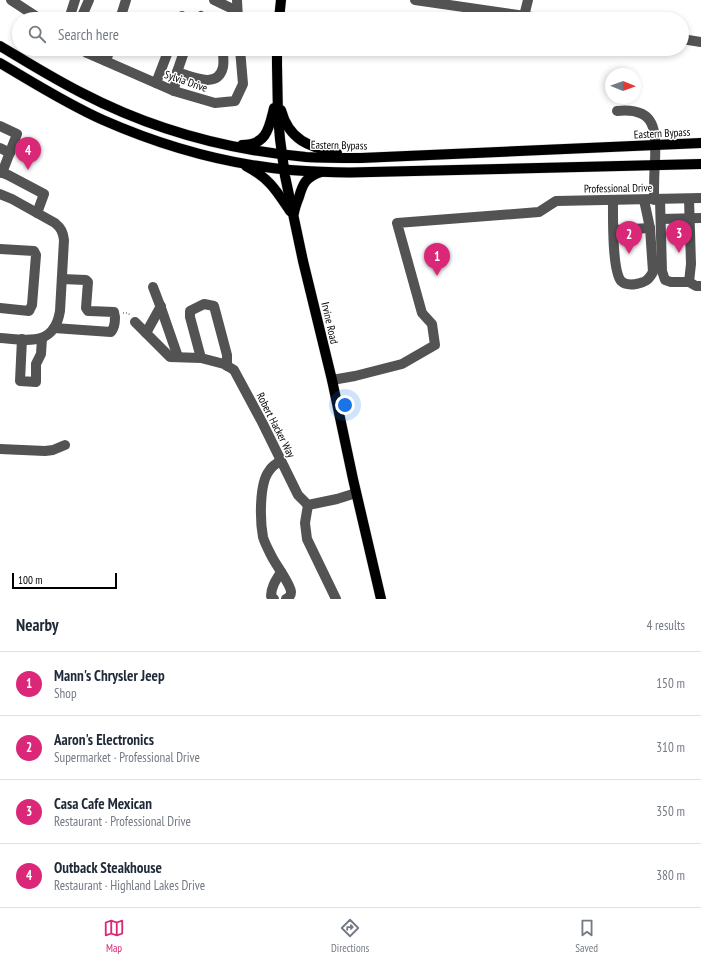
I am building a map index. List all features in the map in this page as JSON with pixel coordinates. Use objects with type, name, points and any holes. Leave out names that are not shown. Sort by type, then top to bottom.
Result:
[{"type":"main road","points":[[279,12],[280,0]]},
{"type":"main road","name":"Eastern Bypass","points":[[0,46],[12,53]]},
{"type":"main road","name":"Eastern Bypass","points":[[17,56],[81,93],[156,125],[230,146],[282,154],[322,158],[361,158],[701,143]]},
{"type":"main road","name":"Irvine Road","points":[[277,56],[278,116],[284,169],[381,599]]},
{"type":"main road","points":[[0,63],[58,98],[118,126],[177,147],[203,154],[233,161],[284,169],[321,172],[371,172],[701,164]]},
{"type":"main road","points":[[230,146],[255,143],[266,135],[269,129],[277,94]]},
{"type":"main road","points":[[277,94],[285,122],[289,129],[301,141],[318,149],[361,158]]},
{"type":"main road","points":[[233,161],[257,172],[266,179],[274,187],[294,217]]},
{"type":"main road","points":[[294,217],[295,207],[302,185],[314,174],[321,172]]},
{"type":"street","points":[[11,0],[29,12]]},
{"type":"street","points":[[71,12],[75,0]]},
{"type":"street","points":[[84,12],[88,0]]},
{"type":"street","points":[[122,12],[126,0]]},
{"type":"street","points":[[214,0],[233,12]]},
{"type":"street","points":[[237,0],[238,12]]},
{"type":"street","points":[[415,0],[497,12]]},
{"type":"street","points":[[525,12],[528,0]]},
{"type":"street","points":[[689,40],[701,42]]},
{"type":"street","name":"Sylvia Drive","points":[[94,56],[174,91],[215,103],[234,101],[243,84],[241,56]]},
{"type":"street","points":[[106,61],[108,56]]},
{"type":"street","points":[[156,83],[166,56]]},
{"type":"street","points":[[174,91],[177,72],[183,56]]},
{"type":"street","points":[[177,72],[206,81],[213,79],[219,75],[222,68],[223,56]]},
{"type":"street","points":[[617,111],[626,110],[642,114],[648,118],[655,132],[654,165],[660,219],[662,271],[665,280],[671,282],[689,282],[696,286],[701,286]]},
{"type":"street","points":[[0,126],[17,134],[1,173],[8,175],[44,194],[37,213]]},
{"type":"street","points":[[0,148],[10,153]]},
{"type":"street","points":[[0,194],[60,227],[63,233],[64,247],[58,319],[52,332],[46,337],[30,340],[0,338]]},
{"type":"street","name":"Professional Drive","points":[[332,380],[355,376],[402,364],[435,345],[432,324],[422,313],[397,223],[539,212],[556,201],[701,198]]},
{"type":"street","points":[[689,199],[691,264],[689,282]]},
{"type":"street","points":[[613,200],[615,256],[618,276],[622,282],[629,285],[643,283],[650,278],[653,272],[650,228],[644,200]]},
{"type":"street","points":[[660,219],[701,218]]},
{"type":"street","points":[[614,230],[650,228]]},
{"type":"street","points":[[0,249],[34,251],[36,255],[32,305],[29,310],[0,308]]},
{"type":"street","points":[[54,328],[111,332],[114,329],[114,312],[88,311],[86,308],[88,282],[86,280],[62,279]]},
{"type":"street","points":[[152,287],[161,306],[174,357]]},
{"type":"street","points":[[135,322],[174,357],[201,358],[227,366],[227,355],[214,306],[204,304],[190,311],[190,317],[201,358]]},
{"type":"street","points":[[146,333],[161,306]]},
{"type":"street","points":[[22,340],[20,381],[36,382],[36,364],[42,354],[42,338]]},
{"type":"street","name":"Robert Hacker Way","points":[[227,366],[234,370],[262,422],[298,495],[308,505]]},
{"type":"street","points":[[0,449],[45,451],[53,450],[65,444]]},
{"type":"street","points":[[281,461],[274,465],[269,471],[264,483],[261,520],[264,539],[272,557],[292,591],[291,595],[286,599]]},
{"type":"street","points":[[336,599],[307,539],[305,523],[308,505],[337,499],[356,493]]},
{"type":"street","points":[[274,599],[271,596],[271,592],[281,572]]},
{"type":"path","points":[[114,312],[128,313],[135,322]]},
{"type":"place","name":"Outback Steakhouse","points":[[28,170]]},
{"type":"place","name":"Casa Cafe Mexican","points":[[679,253]]},
{"type":"place","name":"Aaron's Electronics","points":[[629,254]]},
{"type":"place","name":"Mann's Chrysler Jeep","points":[[437,276]]}]
